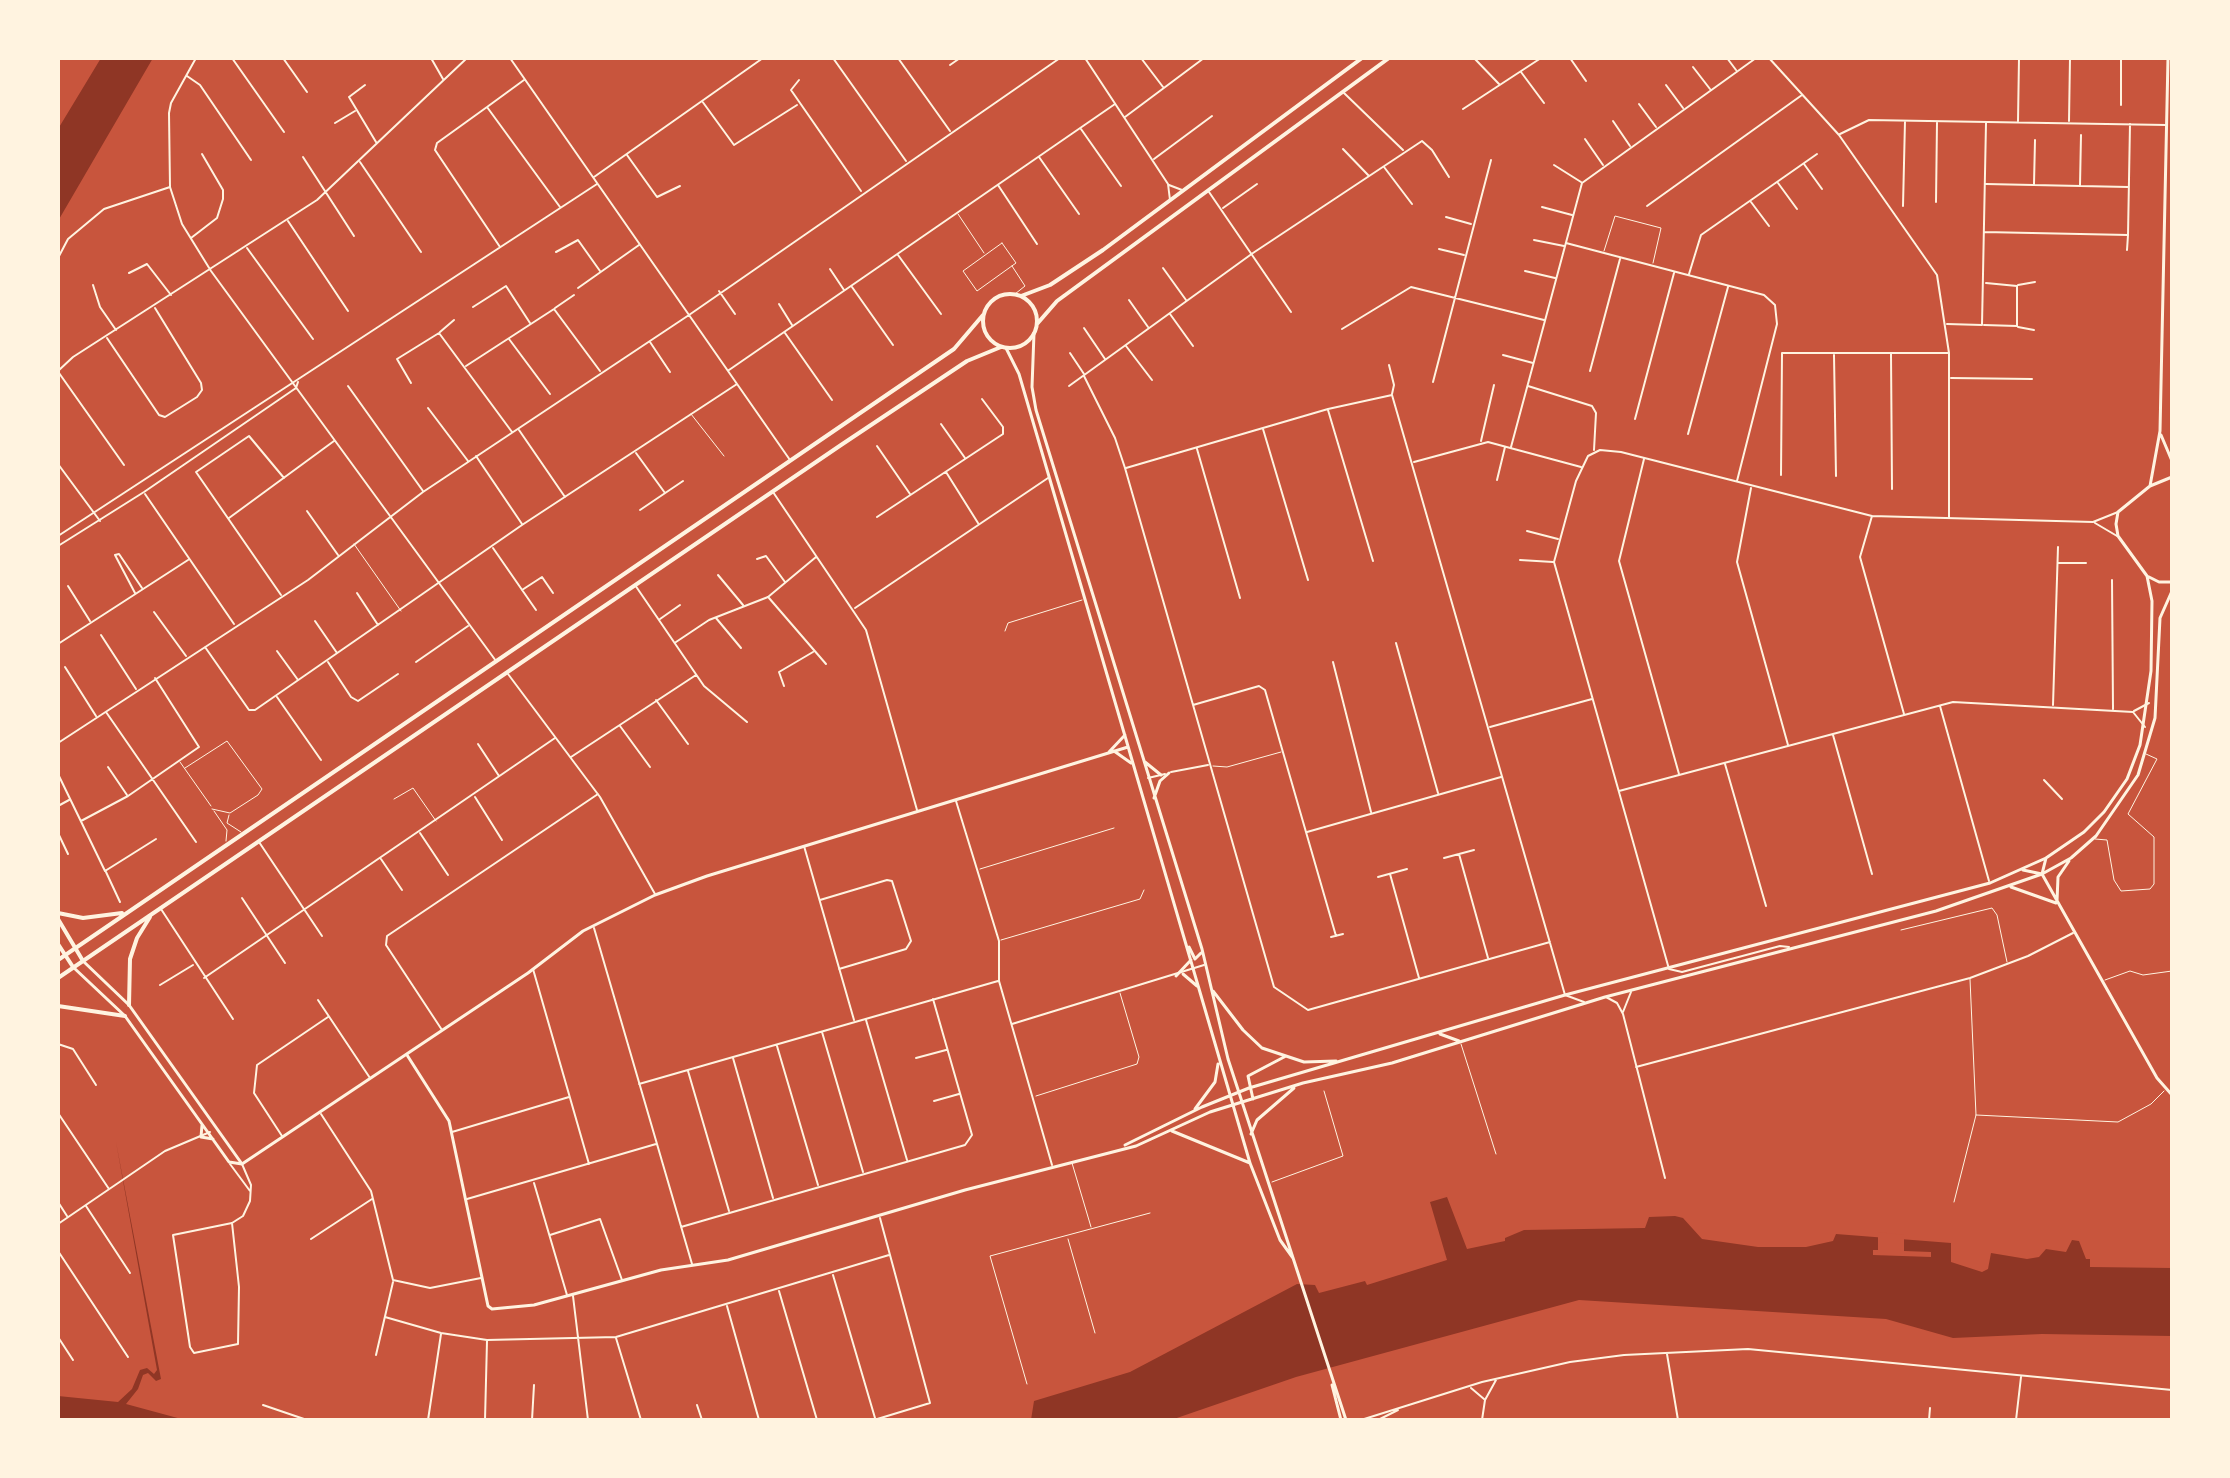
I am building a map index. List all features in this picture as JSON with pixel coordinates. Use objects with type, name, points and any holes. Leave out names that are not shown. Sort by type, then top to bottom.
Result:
[{"type":"main road","points":[[1021,296],[1050,285],[1170,201],[1354,60],[1362,58]]},
{"type":"main road","points":[[58,978],[967,361],[1027,342],[1037,324],[1057,301],[1389,58]]},
{"type":"main road","points":[[58,960],[954,349],[992,300],[1015,294],[1021,296],[1033,308],[1037,324]]},
{"type":"main road","points":[[983,315],[986,334],[1004,347]]},
{"type":"main road","points":[[83,961],[73,950],[58,916],[91,918],[128,912]]},
{"type":"main road","points":[[129,1005],[130,959],[137,938],[154,912]]},
{"type":"main road","points":[[58,944],[73,967]]},
{"type":"main road","points":[[58,1006],[125,1016]]},
{"type":"street","points":[[196,58],[169,113],[170,187],[174,208],[211,271],[496,662]]},
{"type":"street","points":[[232,58],[284,132]]},
{"type":"street","points":[[283,58],[307,92]]},
{"type":"street","points":[[431,58],[444,80]]},
{"type":"street","points":[[124,465],[58,371],[326,193],[467,58]]},
{"type":"street","points":[[510,58],[791,461]]},
{"type":"street","points":[[593,178],[763,58]]},
{"type":"street","points":[[833,58],[907,162]]},
{"type":"street","points":[[898,58],[950,132]]},
{"type":"street","points":[[950,65],[960,58]]},
{"type":"street","points":[[58,743],[282,596],[423,492],[689,315],[861,192],[1060,58]]},
{"type":"street","points":[[1085,58],[1168,184],[1170,201]]},
{"type":"street","points":[[1141,58],[1163,88]]},
{"type":"street","points":[[1124,118],[1204,58]]},
{"type":"street","points":[[1474,58],[1500,85]]},
{"type":"street","points":[[1463,109],[1541,58]]},
{"type":"street","points":[[1570,58],[1586,81]]},
{"type":"street","points":[[1727,58],[1737,71]]},
{"type":"street","points":[[1511,447],[1582,183],[1756,58]]},
{"type":"street","points":[[1769,58],[1839,135],[1935,271],[1947,324],[1949,353],[1949,518]]},
{"type":"street","points":[[2018,122],[2019,58]]},
{"type":"street","points":[[2069,122],[2070,58]]},
{"type":"street","points":[[2121,58],[2121,105]]},
{"type":"street","points":[[2150,486],[2160,431],[2168,58]]},
{"type":"street","points":[[1693,67],[1710,90]]},
{"type":"street","points":[[1521,72],[1544,103]]},
{"type":"street","points":[[186,75],[200,85],[251,160]]},
{"type":"street","points":[[500,248],[435,150],[437,143],[525,80]]},
{"type":"street","points":[[799,80],[790,87],[861,192]]},
{"type":"street","points":[[365,85],[349,97],[377,143]]},
{"type":"street","points":[[1666,85],[1684,109]]},
{"type":"street","points":[[1343,93],[1404,152]]},
{"type":"street","points":[[1647,206],[1804,94]]},
{"type":"street","points":[[702,100],[734,145],[799,103]]},
{"type":"street","points":[[728,371],[1115,104]]},
{"type":"street","points":[[1639,104],[1657,128]]},
{"type":"street","points":[[487,107],[560,208]]},
{"type":"street","points":[[335,123],[356,110]]},
{"type":"street","points":[[1153,160],[1212,116]]},
{"type":"street","points":[[1839,135],[1864,120],[2166,125]]},
{"type":"street","points":[[1903,206],[1905,120]]},
{"type":"street","points":[[1613,121],[1630,147]]},
{"type":"street","points":[[1936,202],[1937,121]]},
{"type":"street","points":[[1982,325],[1986,122]]},
{"type":"street","points":[[2127,250],[2130,124]]},
{"type":"street","points":[[1080,128],[1121,186]]},
{"type":"street","points":[[2080,186],[2081,135]]},
{"type":"street","points":[[1585,139],[1604,166]]},
{"type":"street","points":[[2034,185],[2035,140]]},
{"type":"street","points":[[1069,386],[1253,253],[1424,141],[1449,177]]},
{"type":"street","points":[[1343,149],[1370,177]]},
{"type":"street","points":[[190,238],[205,229],[222,209],[223,190],[202,154]]},
{"type":"street","points":[[1688,275],[1701,235],[1817,154]]},
{"type":"street","points":[[627,155],[657,197],[680,186]]},
{"type":"street","points":[[1039,156],[1079,214]]},
{"type":"street","points":[[303,157],[354,236]]},
{"type":"street","points":[[1433,382],[1491,160]]},
{"type":"street","points":[[360,161],[421,252]]},
{"type":"street","points":[[1804,163],[1822,189]]},
{"type":"street","points":[[1554,165],[1582,183]]},
{"type":"street","points":[[1384,167],[1412,204]]},
{"type":"street","points":[[1777,182],[1797,209]]},
{"type":"street","points":[[58,536],[597,184]]},
{"type":"street","points":[[997,184],[1037,244]]},
{"type":"street","points":[[1168,184],[1184,190]]},
{"type":"street","points":[[1222,208],[1257,184]]},
{"type":"street","points":[[1985,184],[2128,187]]},
{"type":"street","points":[[58,258],[68,239],[104,209],[170,187]]},
{"type":"street","points":[[1209,192],[1291,312]]},
{"type":"street","points":[[1750,201],[1769,226]]},
{"type":"street","points":[[1542,207],[1573,215]]},
{"type":"street","points":[[1446,217],[1472,224]]},
{"type":"street","points":[[288,220],[348,311]]},
{"type":"street","points":[[1984,232],[2128,235]]},
{"type":"street","points":[[556,252],[578,240],[600,272]]},
{"type":"street","points":[[1534,240],[1604,253],[1764,295],[1775,305],[1777,324],[1736,482]]},
{"type":"street","points":[[578,288],[640,245]]},
{"type":"street","points":[[246,247],[313,339]]},
{"type":"street","points":[[1439,249],[1464,255]]},
{"type":"street","points":[[898,254],[941,314]]},
{"type":"street","points":[[1590,371],[1620,257]]},
{"type":"street","points":[[129,273],[147,264],[172,296]]},
{"type":"street","points":[[1163,268],[1187,301]]},
{"type":"street","points":[[830,269],[845,291]]},
{"type":"street","points":[[1525,271],[1556,278]]},
{"type":"street","points":[[1635,419],[1674,272]]},
{"type":"street","points":[[1984,283],[2017,286],[2035,282]]},
{"type":"street","points":[[93,285],[100,307],[116,331]]},
{"type":"street","points":[[473,307],[506,286],[530,324]]},
{"type":"street","points":[[851,286],[893,345]]},
{"type":"street","points":[[1688,434],[1728,286]]},
{"type":"street","points":[[2017,286],[2017,326]]},
{"type":"street","points":[[1342,329],[1411,287],[1545,321]]},
{"type":"street","points":[[719,291],[735,314]]},
{"type":"street","points":[[465,366],[574,295]]},
{"type":"street","points":[[1129,300],[1149,328]]},
{"type":"street","points":[[779,304],[793,326]]},
{"type":"street","points":[[106,337],[159,415],[165,417],[197,397],[202,390],[201,383],[155,308]]},
{"type":"street","points":[[554,309],[601,373]]},
{"type":"street","points":[[1169,313],[1193,346]]},
{"type":"street","points":[[411,383],[398,357],[439,333],[454,320]]},
{"type":"street","points":[[1947,324],[2017,326],[2034,330]]},
{"type":"street","points":[[1084,328],[1105,360]]},
{"type":"street","points":[[784,332],[832,400]]},
{"type":"street","points":[[439,333],[512,432]]},
{"type":"street","points":[[1034,333],[1033,398],[1202,949],[1238,1092],[1295,1260],[1344,1420]]},
{"type":"street","points":[[509,338],[550,394]]},
{"type":"street","points":[[650,340],[670,372]]},
{"type":"street","points":[[1126,345],[1152,380]]},
{"type":"street","points":[[1004,347],[1019,374],[1250,1163],[1280,1240],[1295,1260]]},
{"type":"street","points":[[1770,352],[1949,353]]},
{"type":"street","points":[[1070,353],[1115,438],[1125,468],[1270,978],[1281,995],[1308,1010],[1550,942]]},
{"type":"street","points":[[1781,475],[1782,353]]},
{"type":"street","points":[[1834,353],[1836,476]]},
{"type":"street","points":[[1891,353],[1892,489]]},
{"type":"street","points":[[1503,355],[1534,363]]},
{"type":"street","points":[[1389,365],[1394,385],[1392,395],[1565,995]]},
{"type":"street","points":[[1950,378],[2032,379]]},
{"type":"street","points":[[58,546],[144,492],[296,388],[299,381]]},
{"type":"street","points":[[204,645],[249,710],[255,710],[440,585],[522,525],[737,384]]},
{"type":"street","points":[[1481,442],[1494,385]]},
{"type":"street","points":[[348,386],[423,492]]},
{"type":"street","points":[[1528,386],[1592,406],[1596,413],[1593,451],[1581,467],[1554,562],[1669,969]]},
{"type":"street","points":[[1125,468],[1328,409],[1392,395]]},
{"type":"street","points":[[877,517],[966,459],[1004,430],[982,399]]},
{"type":"street","points":[[428,408],[468,461]]},
{"type":"street","points":[[1328,409],[1373,561]]},
{"type":"street","points":[[941,424],[966,459]]},
{"type":"street","points":[[518,428],[566,498]]},
{"type":"street","points":[[1263,428],[1308,580]]},
{"type":"street","points":[[2160,431],[2172,461]]},
{"type":"street","points":[[282,596],[197,477],[199,467],[249,436],[284,478]]},
{"type":"street","points":[[228,519],[335,441]]},
{"type":"street","points":[[1413,462],[1481,442],[1511,447],[1581,467]]},
{"type":"street","points":[[877,446],[911,495]]},
{"type":"street","points":[[1497,480],[1505,446]]},
{"type":"street","points":[[1197,448],[1240,598]]},
{"type":"street","points":[[1593,451],[1609,450],[1644,458],[1872,516],[2093,522],[2118,512],[2150,486],[2172,477]]},
{"type":"street","points":[[636,452],[665,493]]},
{"type":"street","points":[[476,456],[522,525]]},
{"type":"street","points":[[1644,458],[1619,561],[1679,775]]},
{"type":"street","points":[[58,464],[100,521]]},
{"type":"street","points":[[946,472],[979,524]]},
{"type":"street","points":[[854,609],[1048,478]]},
{"type":"street","points":[[640,510],[683,481]]},
{"type":"street","points":[[1751,486],[1737,562],[1788,746]]},
{"type":"street","points":[[144,492],[235,625]]},
{"type":"street","points":[[772,492],[866,630],[917,811]]},
{"type":"street","points":[[307,511],[339,556]]},
{"type":"street","points":[[2118,512],[2118,536]]},
{"type":"street","points":[[1872,516],[1860,557],[1904,715]]},
{"type":"street","points":[[407,1055],[446,1113],[488,1306],[499,1309],[567,1297],[692,1265],[728,1260],[1121,1147],[1249,1088],[1565,995],[1990,883],[2046,858],[2084,832],[2104,812],[2127,779],[2145,727],[2149,703],[2152,601],[2147,576],[2118,536],[2093,522]]},
{"type":"street","points":[[1527,531],[1559,540]]},
{"type":"street","points":[[492,547],[536,610]]},
{"type":"street","points":[[2053,706],[2058,547]]},
{"type":"street","points":[[135,593],[115,555],[119,554],[142,589]]},
{"type":"street","points":[[675,642],[716,617],[768,597],[817,555]]},
{"type":"street","points":[[757,559],[766,556],[785,582]]},
{"type":"street","points":[[58,644],[189,558]]},
{"type":"street","points":[[1520,560],[1554,562]]},
{"type":"street","points":[[2057,563],[2086,563]]},
{"type":"street","points":[[718,575],[744,606]]},
{"type":"street","points":[[2147,576],[2159,582],[2172,582]]},
{"type":"street","points":[[522,590],[542,577],[553,593]]},
{"type":"street","points":[[2112,580],[2113,710]]},
{"type":"street","points":[[635,585],[696,674],[747,722]]},
{"type":"street","points":[[68,586],[91,622]]},
{"type":"street","points":[[1121,1147],[1136,1146],[1232,1105],[1297,1085],[1392,1063],[1605,997],[2011,887],[2042,874],[2071,858],[2093,839],[2128,794],[2146,754],[2159,686],[2160,618],[2172,591]]},
{"type":"street","points":[[357,593],[379,626]]},
{"type":"street","points":[[768,597],[826,664]]},
{"type":"street","points":[[1085,599],[1093,597]]},
{"type":"street","points":[[659,619],[680,605]]},
{"type":"street","points":[[154,612],[186,657]]},
{"type":"street","points":[[716,617],[741,648]]},
{"type":"street","points":[[315,621],[337,654]]},
{"type":"street","points":[[416,662],[470,625]]},
{"type":"street","points":[[101,635],[137,690]]},
{"type":"street","points":[[1396,643],[1438,794]]},
{"type":"street","points":[[277,651],[298,681]]},
{"type":"street","points":[[784,686],[779,672],[814,652]]},
{"type":"street","points":[[328,661],[351,697],[358,701],[398,674]]},
{"type":"street","points":[[1333,662],[1372,813]]},
{"type":"street","points":[[65,667],[97,717]]},
{"type":"street","points":[[507,673],[598,794],[655,895]]},
{"type":"street","points":[[570,757],[696,674]]},
{"type":"street","points":[[81,821],[128,796],[195,752],[198,742],[155,678]]},
{"type":"street","points":[[1192,705],[1262,688],[1283,751],[1334,936],[1343,934]]},
{"type":"street","points":[[276,696],[321,760]]},
{"type":"street","points":[[1489,728],[1592,698]]},
{"type":"street","points":[[656,700],[688,744]]},
{"type":"street","points":[[1619,791],[1939,705],[1969,700],[2133,712],[2149,703]]},
{"type":"street","points":[[1939,705],[1990,883]]},
{"type":"street","points":[[105,711],[196,842]]},
{"type":"street","points":[[2133,712],[2145,727]]},
{"type":"street","points":[[619,724],[650,767]]},
{"type":"street","points":[[1833,734],[1872,874]]},
{"type":"street","points":[[1112,752],[1125,735]]},
{"type":"street","points":[[229,1162],[242,1164],[593,926],[655,895],[1128,747],[1136,737]]},
{"type":"street","points":[[204,978],[555,738]]},
{"type":"street","points":[[478,744],[500,777]]},
{"type":"street","points":[[1112,752],[1134,766]]},
{"type":"street","points":[[1143,759],[1161,775]]},
{"type":"street","points":[[1725,763],[1766,906]]},
{"type":"street","points":[[1141,789],[1148,778],[1209,765]]},
{"type":"street","points":[[108,767],[128,796]]},
{"type":"street","points":[[1154,798],[1160,781],[1169,773]]},
{"type":"street","points":[[58,774],[120,902]]},
{"type":"street","points":[[1306,832],[1501,777]]},
{"type":"street","points":[[2044,780],[2062,799]]},
{"type":"street","points":[[442,1031],[386,945],[387,936],[598,794]]},
{"type":"street","points":[[474,796],[502,840]]},
{"type":"street","points":[[58,806],[70,799]]},
{"type":"street","points":[[956,800],[999,941],[999,981],[1052,1166]]},
{"type":"street","points":[[420,832],[448,875]]},
{"type":"street","points":[[58,833],[68,854]]},
{"type":"street","points":[[105,871],[156,839]]},
{"type":"street","points":[[258,841],[322,936]]},
{"type":"street","points":[[804,846],[854,1021]]},
{"type":"street","points":[[1444,858],[1474,850]]},
{"type":"street","points":[[1459,854],[1489,959]]},
{"type":"street","points":[[2046,858],[2042,874],[2057,903],[2165,1089],[2172,1095]]},
{"type":"street","points":[[2057,903],[2058,877],[2071,858]]},
{"type":"street","points":[[381,859],[402,890]]},
{"type":"street","points":[[1378,877],[1407,869]]},
{"type":"street","points":[[2023,870],[2042,874]]},
{"type":"street","points":[[1390,874],[1419,979]]},
{"type":"street","points":[[820,900],[892,881],[911,941],[906,949],[839,969]]},
{"type":"street","points":[[2011,887],[2057,903]]},
{"type":"street","points":[[242,898],[285,963]]},
{"type":"street","points":[[161,908],[194,964],[233,1019]]},
{"type":"street","points":[[1178,918],[1194,959],[1200,957],[1202,949]]},
{"type":"street","points":[[593,926],[692,1265]]},
{"type":"street","points":[[1636,1067],[1970,978],[2008,964],[2074,932]]},
{"type":"street","points":[[1669,969],[1682,972],[1780,946],[1794,948]]},
{"type":"street","points":[[1181,974],[1191,960]]},
{"type":"street","points":[[83,961],[129,1005],[251,1181],[243,1216],[232,1223],[173,1235],[190,1347],[194,1353],[238,1344],[239,1287],[232,1223]]},
{"type":"street","points":[[160,985],[194,964]]},
{"type":"street","points":[[1011,1025],[1194,971],[1205,964]]},
{"type":"street","points":[[73,967],[125,1016],[250,1192]]},
{"type":"street","points":[[533,969],[589,1164]]},
{"type":"street","points":[[1181,974],[1198,988]]},
{"type":"street","points":[[639,1084],[999,981]]},
{"type":"street","points":[[1210,988],[1243,1030],[1262,1048],[1313,1063],[1344,1060]]},
{"type":"street","points":[[1623,1014],[1633,989]]},
{"type":"street","points":[[1565,995],[1585,1003]]},
{"type":"street","points":[[1605,997],[1617,1003],[1623,1014],[1665,1178]]},
{"type":"street","points":[[681,1227],[965,1145],[970,1141],[972,1135],[933,999]]},
{"type":"street","points":[[318,1000],[371,1079]]},
{"type":"street","points":[[283,1137],[254,1093],[257,1065],[328,1017]]},
{"type":"street","points":[[866,1018],[908,1161]]},
{"type":"street","points":[[822,1031],[863,1174]]},
{"type":"street","points":[[1440,1034],[1460,1041]]},
{"type":"street","points":[[58,1044],[73,1049],[96,1085]]},
{"type":"street","points":[[777,1044],[818,1187]]},
{"type":"street","points":[[916,1058],[948,1049]]},
{"type":"street","points":[[1253,1099],[1247,1080],[1251,1073],[1286,1056]]},
{"type":"street","points":[[732,1057],[774,1199]]},
{"type":"street","points":[[1192,1112],[1215,1082],[1218,1060]]},
{"type":"street","points":[[687,1070],[729,1212]]},
{"type":"street","points":[[1251,1134],[1257,1120],[1297,1085]]},
{"type":"street","points":[[934,1101],[960,1094]]},
{"type":"street","points":[[451,1132],[570,1097]]},
{"type":"street","points":[[58,1113],[109,1190]]},
{"type":"street","points":[[320,1113],[373,1198],[393,1280],[376,1355]]},
{"type":"street","points":[[210,1120],[210,1132]]},
{"type":"street","points":[[201,1137],[202,1121]]},
{"type":"street","points":[[1172,1131],[1250,1163]]},
{"type":"street","points":[[58,1224],[171,1148],[210,1132]]},
{"type":"street","points":[[201,1137],[216,1141]]},
{"type":"street","points":[[465,1199],[657,1144]]},
{"type":"street","points":[[533,1181],[567,1297]]},
{"type":"street","points":[[311,1239],[373,1198]]},
{"type":"street","points":[[58,1202],[68,1217]]},
{"type":"street","points":[[86,1205],[130,1273]]},
{"type":"street","points":[[832,1273],[874,1420],[930,1403],[879,1216]]},
{"type":"street","points":[[550,1235],[600,1219],[623,1282]]},
{"type":"street","points":[[58,1251],[128,1357]]},
{"type":"street","points":[[385,1317],[441,1333],[487,1340],[580,1341],[616,1337],[889,1255]]},
{"type":"street","points":[[393,1280],[430,1288],[482,1278]]},
{"type":"street","points":[[779,1290],[817,1420]]},
{"type":"street","points":[[573,1295],[588,1420]]},
{"type":"street","points":[[726,1305],[759,1420]]},
{"type":"street","points":[[428,1420],[441,1333]]},
{"type":"street","points":[[58,1337],[73,1360]]},
{"type":"street","points":[[616,1337],[641,1420]]},
{"type":"street","points":[[485,1420],[487,1340]]},
{"type":"street","points":[[1361,1420],[1468,1387],[1570,1362],[1748,1349],[2172,1390]]},
{"type":"street","points":[[1667,1353],[1678,1420]]},
{"type":"street","points":[[2016,1420],[2021,1376]]},
{"type":"street","points":[[1482,1420],[1485,1400],[1497,1379]]},
{"type":"street","points":[[532,1420],[534,1385]]},
{"type":"street","points":[[1468,1387],[1485,1400]]},
{"type":"street","points":[[263,1405],[307,1420]]},
{"type":"street","points":[[697,1405],[702,1420]]},
{"type":"street","points":[[1929,1420],[1930,1408]]},
{"type":"street","points":[[1378,1420],[1399,1410]]},
{"type":"street","points":[[1341,1412],[1344,1420]]},
{"type":"lane","points":[[957,212],[986,255]]},
{"type":"lane","points":[[1604,253],[1613,217],[1661,228],[1652,266]]},
{"type":"lane","points":[[1002,243],[1016,263],[1012,266],[977,291],[963,271],[1002,243]]},
{"type":"lane","points":[[1012,266],[1025,286],[1015,294]]},
{"type":"lane","points":[[691,414],[724,456]]},
{"type":"lane","points":[[354,544],[401,611]]},
{"type":"lane","points":[[1005,631],[1008,623],[1085,599]]},
{"type":"lane","points":[[185,768],[225,741],[230,742],[262,789],[226,819],[231,828],[247,831]]},
{"type":"lane","points":[[1209,765],[1227,767],[1283,751]]},
{"type":"lane","points":[[2093,839],[2107,840],[2114,880],[2121,891],[2150,889],[2154,884],[2154,837],[2128,814],[2157,759],[2146,754]]},
{"type":"lane","points":[[180,762],[227,830],[224,847]]},
{"type":"lane","points":[[394,799],[413,788],[436,821]]},
{"type":"lane","points":[[212,809],[230,813]]},
{"type":"lane","points":[[977,870],[1114,828]]},
{"type":"lane","points":[[999,941],[1140,899],[1144,890]]},
{"type":"lane","points":[[1901,930],[1992,908],[1997,915],[2008,964]]},
{"type":"lane","points":[[2102,982],[2130,971],[2143,975],[2172,971]]},
{"type":"lane","points":[[1954,1202],[1976,1115],[1970,978]]},
{"type":"lane","points":[[1033,1097],[1137,1064],[1139,1057],[1120,993]]},
{"type":"lane","points":[[1460,1041],[1496,1154]]},
{"type":"lane","points":[[1976,1115],[2118,1122],[2151,1104],[2165,1089]]},
{"type":"lane","points":[[1258,1187],[1343,1156],[1324,1091]]},
{"type":"lane","points":[[1072,1161],[1092,1230]]},
{"type":"lane","points":[[1027,1384],[990,1256],[1150,1213]]},
{"type":"lane","points":[[1067,1236],[1095,1333]]},
{"type":"shaded area","points":[[101,58],[153,58],[58,221],[58,129]]},
{"type":"shaded area","points":[[116,1142],[161,1379],[156,1381],[148,1373],[143,1375],[138,1389],[126,1404],[185,1420],[58,1420],[58,1396],[118,1402],[132,1389],[140,1370],[147,1368],[154,1374],[157,1370]]},
{"type":"shaded area","points":[[1447,1197],[1467,1249],[1505,1241],[1505,1238],[1524,1230],[1645,1228],[1649,1217],[1675,1216],[1683,1218],[1702,1239],[1758,1247],[1806,1247],[1833,1241],[1836,1234],[1951,1243],[1951,1262],[1982,1272],[1988,1269],[1991,1253],[2027,1259],[2039,1257],[2046,1249],[2066,1252],[2072,1240],[2079,1241],[2086,1259],[2090,1259],[2090,1267],[2172,1268],[2172,1336],[2042,1334],[1953,1338],[1886,1319],[1579,1300],[1296,1377],[1171,1420],[1031,1420],[1034,1401],[1130,1372],[1297,1284],[1315,1285],[1319,1293],[1365,1281],[1367,1285],[1447,1260],[1430,1202]]},
{"type":"pier","points":[[1878,1232],[1904,1235],[1904,1251],[1931,1252],[1931,1257],[1873,1255],[1873,1250],[1878,1250]]}]
